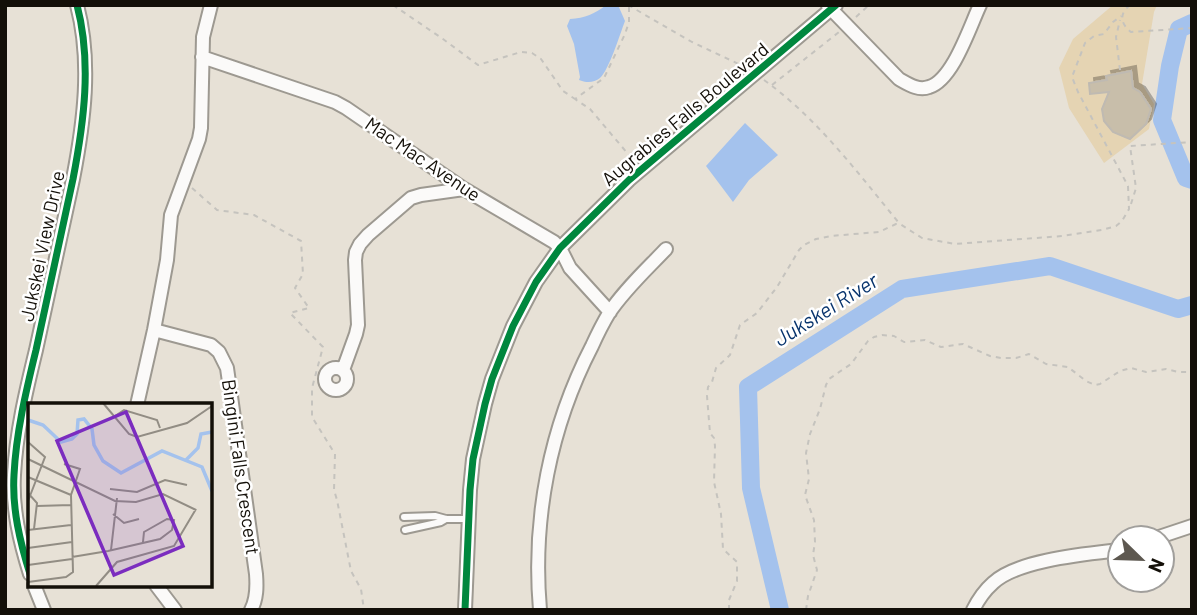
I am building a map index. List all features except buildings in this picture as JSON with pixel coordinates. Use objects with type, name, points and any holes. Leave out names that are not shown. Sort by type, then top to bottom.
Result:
[{"type":"street","name":"Jukskei View Drive","points":[[28,567],[17,522],[14,476],[23,407],[80,140],[86,69],[77,5]]},
{"type":"street","points":[[137,403],[155,330],[167,260],[171,215],[199,139],[203,37],[211,5]]},
{"type":"street","points":[[832,7],[899,79],[909,85],[928,88],[936,84],[950,68],[981,5]]},
{"type":"street","name":"Augrabies Falls Boulevard","points":[[465,610],[473,459],[485,404],[513,326],[547,263],[592,215],[641,170],[832,7]]},
{"type":"street","name":"Mac Mac Avenue","points":[[202,57],[335,102],[356,114],[464,188],[548,237],[559,248],[570,268],[610,312]]},
{"type":"street","points":[[343,370],[358,325],[355,260],[360,244],[411,198],[464,188]]},
{"type":"street","points":[[540,610],[538,570],[541,513],[554,442],[573,384],[610,312],[666,249]]},
{"type":"street","name":"Bingini Falls Crescent","points":[[155,330],[211,345],[219,352],[227,368],[256,574],[257,588],[251,610]]},
{"type":"street","points":[[973,610],[993,582],[1019,567],[1106,552]]},
{"type":"street","points":[[34,587],[44,610]]},
{"type":"street","points":[[157,587],[174,610]]},
{"type":"lane","points":[[404,517],[468,519]]},
{"type":"lane","points":[[405,530],[446,519]]},
{"type":"path","points":[[393,5],[478,65],[521,52],[532,53],[541,59],[563,91],[590,109],[641,170]]},
{"type":"path","points":[[772,86],[869,5]]},
{"type":"path","points":[[1119,70],[1116,37],[1121,16],[1130,5]]},
{"type":"path","points":[[575,99],[604,78],[625,34],[629,22],[629,6]]},
{"type":"path","points":[[629,6],[670,30],[738,63],[772,86],[829,138],[900,224],[922,238],[955,244],[1026,240],[1116,226],[1129,209],[1136,188],[1129,146],[1192,142]]},
{"type":"path","points":[[1121,16],[1123,25],[1131,32],[1192,28]]},
{"type":"path","points":[[1121,16],[1104,34],[1094,36],[1085,43],[1072,77],[1128,187],[1129,209]]},
{"type":"path","points":[[184,180],[217,210],[254,215],[301,241],[303,274],[295,288],[309,308],[290,313],[323,347],[312,388],[312,417],[335,454],[334,490],[351,571],[361,589],[364,610]]},
{"type":"path","points":[[730,610],[729,600],[737,581],[737,562],[723,549],[721,514],[714,482],[715,446],[710,433],[707,396],[716,368],[730,355],[740,325],[757,313],[804,244],[831,236],[878,232],[900,224]]},
{"type":"path","points":[[806,610],[807,596],[817,570],[813,555],[814,520],[805,495],[809,479],[807,445],[829,379],[851,364],[865,344],[874,337],[890,335],[904,342],[920,339],[941,347],[963,344],[1001,358],[1016,358],[1029,354],[1046,364],[1068,368],[1095,385],[1131,368],[1146,372],[1166,369],[1192,372]]},
{"type":"shaded area","points":[[1113,5],[1157,5],[1142,84],[1154,104],[1149,129],[1104,163],[1069,108],[1059,68],[1073,39]]},
{"type":"water","points":[[606,5],[618,5],[625,21],[611,60],[600,78],[590,82],[579,80],[574,44],[567,26],[570,19],[590,15]]},
{"type":"water","points":[[745,123],[778,155],[749,180],[733,202],[706,166]]},
{"type":"waterway","name":"Jukskei River","points":[[1192,23],[1179,29],[1162,120],[1186,178],[1192,180]]},
{"type":"waterway","name":"Jukskei River","points":[[780,610],[751,488],[748,387],[902,289],[1050,266],[1178,309],[1192,305]]},
{"type":"cycle path","points":[[28,567],[16,513],[15,459],[22,412],[80,136],[85,70],[82,27],[77,5]]},
{"type":"cycle path","points":[[465,610],[473,459],[492,379],[513,326],[536,282],[560,248],[629,180],[836,5]]}]
